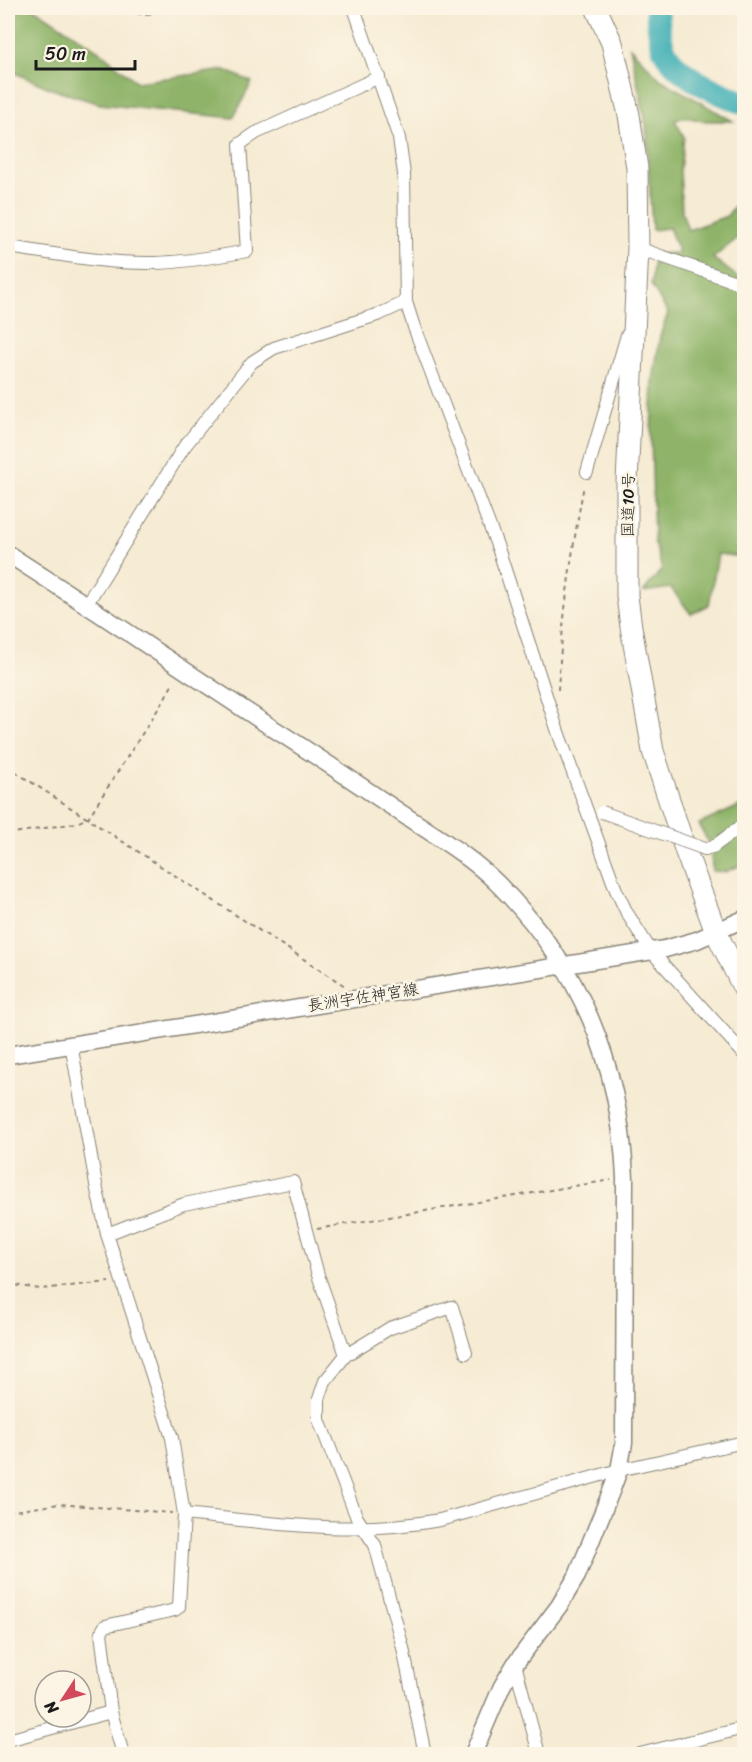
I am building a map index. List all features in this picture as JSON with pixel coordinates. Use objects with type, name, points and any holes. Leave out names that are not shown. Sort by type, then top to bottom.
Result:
[{"type":"highway","name":"国道10号","points":[[596,8],[612,43],[637,168],[638,248],[627,482],[627,596],[631,627],[653,751],[686,852],[716,932],[744,989]]},
{"type":"street","points":[[140,8],[148,8]]},
{"type":"street","points":[[354,8],[399,138],[404,174],[406,302],[498,548],[558,732],[616,890],[651,951],[744,1054]]},
{"type":"street","points":[[8,247],[112,261],[154,263],[214,258],[247,250],[240,144],[256,133],[379,77]]},
{"type":"street","points":[[638,248],[744,285]]},
{"type":"street","points":[[86,605],[184,447],[252,362],[274,348],[380,314],[406,302]]},
{"type":"street","points":[[587,472],[634,311]]},
{"type":"street","points":[[8,554],[320,758],[470,860],[525,914],[563,964],[581,996],[613,1084],[622,1134],[625,1178],[626,1419],[624,1443],[619,1470],[573,1583],[559,1606],[515,1664],[496,1697],[473,1755]]},
{"type":"street","points":[[585,804],[705,849],[713,847],[744,824]]},
{"type":"street","name":"長洲宇佐神宮線","points":[[8,1055],[651,951],[684,944],[744,919]]},
{"type":"street","points":[[70,1044],[107,1234],[172,1438],[184,1514],[179,1607],[175,1610],[105,1626],[102,1629],[111,1712],[123,1755]]},
{"type":"street","points":[[107,1234],[184,1204],[293,1182],[318,1275],[346,1354]]},
{"type":"street","points":[[425,1755],[403,1648],[375,1545],[357,1518],[319,1420],[319,1399],[325,1381],[346,1354],[390,1328],[452,1307],[466,1353]]},
{"type":"street","points":[[184,1514],[325,1528],[397,1527],[440,1520],[619,1470],[744,1442]]},
{"type":"street","points":[[515,1664],[539,1755]]},
{"type":"street","points":[[8,1740],[111,1712]]},
{"type":"street","points":[[640,1755],[744,1728]]},
{"type":"path","points":[[558,697],[561,638],[587,472]]},
{"type":"path","points":[[8,834],[76,823],[88,818],[160,706],[181,668]]},
{"type":"path","points":[[8,767],[362,997]]},
{"type":"path","points":[[307,1231],[625,1178]]},
{"type":"path","points":[[8,1284],[40,1289],[121,1281]]},
{"type":"path","points":[[8,1512],[59,1504],[184,1514]]},
{"type":"green space","points":[[8,8],[34,8],[99,51],[137,82],[225,70],[252,82],[233,118],[100,104],[52,89],[8,70]]},
{"type":"green space","points":[[630,47],[660,79],[733,121],[702,121],[687,117],[675,120],[684,137],[680,170],[682,212],[688,230],[727,216],[744,193],[744,233],[713,258],[744,282],[744,485],[740,490],[744,498],[744,567],[742,557],[718,554],[709,605],[691,614],[671,588],[643,592],[662,569],[654,541],[651,436],[653,381],[660,336],[668,313],[651,285],[654,254],[679,253],[669,228],[652,230],[646,124]]},
{"type":"green space","points":[[744,579],[744,622],[742,621],[739,592]]},
{"type":"green space","points":[[744,804],[744,864],[725,872],[712,871],[711,848],[699,824]]},
{"type":"waterway","points":[[657,8],[664,49],[678,68],[699,82],[744,103]]}]
